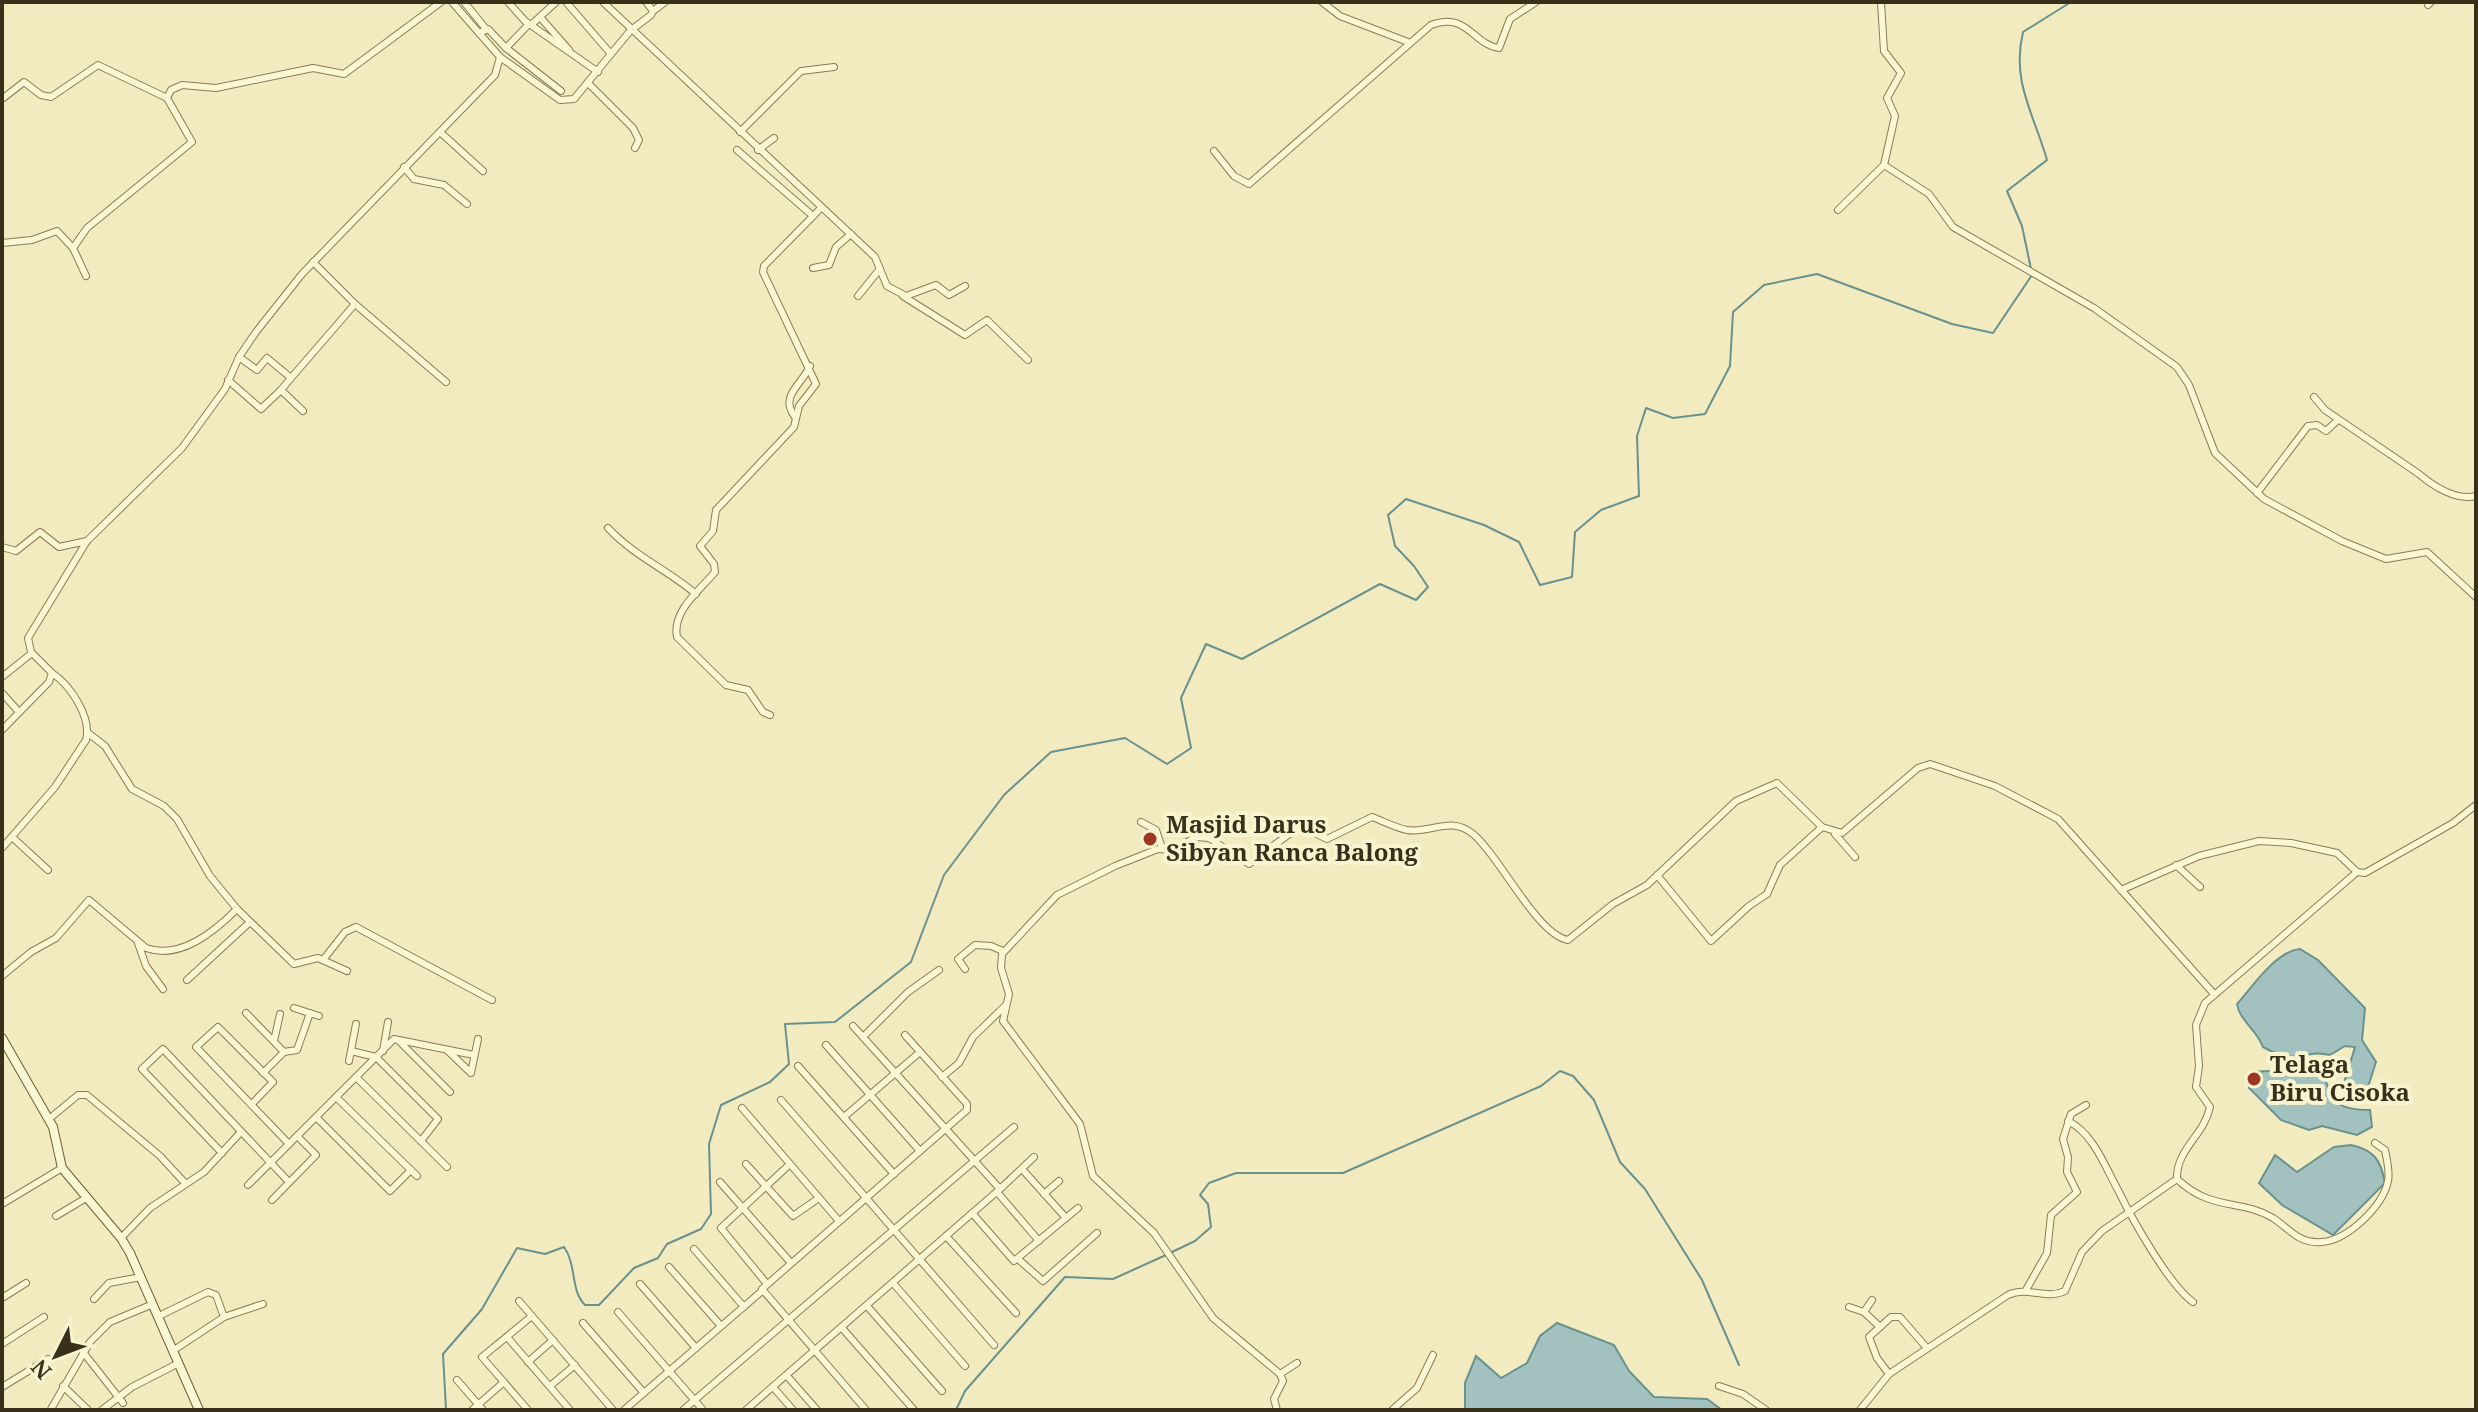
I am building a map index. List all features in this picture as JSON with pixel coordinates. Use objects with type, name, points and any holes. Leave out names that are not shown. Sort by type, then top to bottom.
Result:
[{"type":"street","points":[[167,98],[171,90],[182,85],[216,88],[313,68],[344,74],[441,2]]},
{"type":"street","points":[[452,2],[500,57],[560,100],[574,99],[630,31],[665,2]]},
{"type":"street","points":[[464,2],[506,48],[561,91]]},
{"type":"street","points":[[506,48],[556,2]]},
{"type":"street","points":[[566,2],[611,54]]},
{"type":"street","points":[[603,2],[630,31],[875,257],[887,286],[965,335],[987,320],[1028,360]]},
{"type":"street","points":[[646,2],[653,11]]},
{"type":"street","points":[[1322,2],[1340,16],[1408,42]]},
{"type":"street","points":[[1214,151],[1234,176],[1245,184],[1252,182],[1431,25],[1448,21],[1464,26],[1499,48],[1510,19],[1536,2]]},
{"type":"street","points":[[1838,210],[1884,165],[1895,116],[1887,98],[1901,72],[1884,51],[1881,2]]},
{"type":"street","points":[[510,3],[530,24],[598,72]]},
{"type":"street","points":[[540,17],[572,53]]},
{"type":"street","points":[[479,33],[486,29]]},
{"type":"street","points":[[347,971],[313,958],[302,965],[294,964],[237,909],[210,876],[177,819],[164,806],[132,789],[105,746],[88,733],[73,695],[32,653],[28,638],[87,541],[136,497],[182,448],[228,380],[239,357],[313,262],[495,75],[500,57]]},
{"type":"street","points":[[2,99],[24,82],[41,95],[51,97],[98,65],[167,98],[192,142],[87,228],[73,248]]},
{"type":"street","points":[[740,132],[801,71],[834,67]]},
{"type":"street","points":[[589,84],[633,128],[639,140],[635,148]]},
{"type":"street","points":[[440,132],[483,171]]},
{"type":"street","points":[[758,150],[774,138]]},
{"type":"street","points":[[737,150],[813,216]]},
{"type":"street","points":[[1884,165],[1929,194],[1953,227],[2052,282],[2177,367],[2189,385],[2215,453],[2257,493],[2289,515],[2386,559],[2427,552],[2476,597]]},
{"type":"street","points":[[404,167],[414,179],[444,185],[467,204]]},
{"type":"street","points":[[770,715],[763,712],[748,690],[726,685],[677,637],[677,616],[715,572],[714,564],[700,546],[713,531],[716,510],[794,427],[799,406],[816,384],[763,272],[821,208]]},
{"type":"street","points":[[2,243],[32,240],[54,230],[73,248],[86,276]]},
{"type":"street","points":[[813,268],[829,265],[836,247],[851,234]]},
{"type":"street","points":[[313,262],[355,304],[446,382]]},
{"type":"street","points":[[858,296],[879,270]]},
{"type":"street","points":[[900,294],[909,296],[936,285],[949,295],[965,286]]},
{"type":"street","points":[[228,380],[261,409],[355,304]]},
{"type":"street","points":[[239,357],[257,370],[267,358],[291,378]]},
{"type":"street","points":[[796,419],[788,404],[789,397],[810,366]]},
{"type":"street","points":[[281,390],[303,411]]},
{"type":"street","points":[[2314,397],[2338,420],[2419,474],[2428,484],[2468,499],[2476,496]]},
{"type":"street","points":[[2257,493],[2308,426],[2317,425],[2326,431],[2338,420]]},
{"type":"street","points":[[608,528],[644,554],[651,565],[673,574],[696,594]]},
{"type":"street","points":[[2,547],[16,551],[37,532],[59,547],[87,541]]},
{"type":"street","points":[[2,677],[32,653]]},
{"type":"street","points":[[2,730],[46,687],[52,673]]},
{"type":"street","points":[[2,693],[19,712]]},
{"type":"street","points":[[2,848],[55,787],[82,748],[88,733]]},
{"type":"street","points":[[1835,834],[1852,828],[1918,768],[1930,764],[1995,786],[2052,815],[2214,994]]},
{"type":"street","points":[[1277,1410],[1274,1399],[1283,1381],[1280,1374],[1213,1318],[1154,1233],[1089,1170],[1083,1130],[1005,1026],[1009,994],[1001,958],[1003,951],[1057,895],[1162,848],[1173,850],[1202,836],[1249,864],[1300,826],[1327,839],[1372,817],[1406,830],[1446,823],[1473,834],[1534,912],[1558,937],[1568,940],[1600,913],[1636,893],[1736,801],[1770,784],[1782,787],[1822,827],[1835,834],[1855,857]]},
{"type":"street","points":[[2121,890],[2176,865],[2234,844],[2259,841],[2291,843],[2337,853],[2357,872],[2365,873],[2415,847],[2476,805]]},
{"type":"street","points":[[1141,822],[1156,830],[1162,848]]},
{"type":"street","points":[[1657,875],[1711,941],[1767,894],[1780,865],[1822,827]]},
{"type":"street","points":[[12,837],[48,870]]},
{"type":"street","points":[[2176,865],[2200,887]]},
{"type":"street","points":[[2177,1179],[2178,1158],[2204,1124],[2210,1107],[2196,1087],[2199,1066],[2196,1025],[2200,1012],[2214,994],[2240,975],[2357,872]]},
{"type":"street","points":[[2,976],[31,952],[56,938],[89,900],[146,948],[169,952],[209,935],[237,909]]},
{"type":"street","points":[[187,980],[250,922]]},
{"type":"street","points":[[323,960],[345,932],[356,927],[492,1000]]},
{"type":"street","points":[[136,940],[146,966],[163,989]]},
{"type":"street","points":[[965,969],[958,959],[975,945],[1003,951]]},
{"type":"street","points":[[863,1037],[908,992],[939,970]]},
{"type":"street","points":[[942,1077],[959,1063],[973,1037],[1006,1005]]},
{"type":"street","points":[[294,1008],[319,1016]]},
{"type":"street","points":[[246,1013],[284,1052]]},
{"type":"street","points":[[263,1073],[284,1052],[297,1050],[310,1013]]},
{"type":"street","points":[[274,1041],[280,1014]]},
{"type":"street","points":[[383,1051],[388,1022]]},
{"type":"street","points":[[349,1061],[356,1024]]},
{"type":"street","points":[[853,1026],[975,1160],[1039,1241]]},
{"type":"street","points":[[252,1104],[273,1082],[218,1027],[196,1047],[289,1144]]},
{"type":"street","points":[[624,1410],[945,1130],[967,1107],[905,1035]]},
{"type":"street","points":[[2,1038],[49,1119],[62,1168],[121,1238],[199,1410]]},
{"type":"street","points":[[248,1185],[394,1039],[474,1055]]},
{"type":"street","points":[[446,1050],[471,1073],[478,1039]]},
{"type":"street","points":[[398,1040],[450,1092]]},
{"type":"street","points":[[826,1045],[920,1151]]},
{"type":"street","points":[[420,1062],[435,1047]]},
{"type":"street","points":[[222,1153],[142,1069],[163,1049],[289,1182]]},
{"type":"street","points":[[351,1051],[376,1057],[438,1119],[435,1128],[421,1141]]},
{"type":"street","points":[[844,1117],[920,1052]]},
{"type":"street","points":[[798,1066],[894,1174]]},
{"type":"street","points":[[356,1077],[447,1167]]},
{"type":"street","points":[[49,1119],[75,1096],[87,1095],[160,1156],[185,1183]]},
{"type":"street","points":[[336,1097],[417,1176]]},
{"type":"street","points":[[781,1100],[994,1345]]},
{"type":"street","points":[[2026,1290],[2047,1253],[2051,1215],[2078,1190],[2066,1168],[2068,1157],[2063,1139],[2071,1114],[2086,1105]]},
{"type":"street","points":[[742,1108],[839,1221]]},
{"type":"street","points":[[316,1117],[390,1191],[411,1170]]},
{"type":"street","points":[[2068,1121],[2082,1132],[2103,1159],[2175,1288],[2193,1302]]},
{"type":"street","points":[[683,1410],[1014,1127]]},
{"type":"street","points":[[121,1238],[150,1208],[204,1172],[240,1133]]},
{"type":"street","points":[[272,1200],[316,1155],[297,1136]]},
{"type":"street","points":[[2177,1179],[2208,1201],[2273,1218],[2296,1237],[2324,1242],[2347,1231],[2381,1200],[2389,1175],[2385,1150],[2375,1143]]},
{"type":"street","points":[[749,1409],[1034,1157]]},
{"type":"street","points":[[746,1164],[795,1217],[819,1198]]},
{"type":"street","points":[[767,1284],[721,1230],[790,1164]]},
{"type":"street","points":[[2,1204],[62,1168]]},
{"type":"street","points":[[1022,1169],[1066,1218]]},
{"type":"street","points":[[1860,1410],[1889,1374],[2008,1295],[2026,1290],[2050,1295],[2065,1291],[2082,1252],[2116,1219],[2177,1179]]},
{"type":"street","points":[[1044,1194],[1059,1181]]},
{"type":"street","points":[[720,1182],[791,1263]]},
{"type":"street","points":[[56,1216],[86,1198]]},
{"type":"street","points":[[972,1213],[1012,1259],[1018,1259],[1078,1208]]},
{"type":"street","points":[[1018,1259],[1043,1281],[1097,1233]]},
{"type":"street","points":[[946,1236],[1016,1313]]},
{"type":"street","points":[[694,1249],[744,1307]]},
{"type":"street","points":[[669,1267],[721,1326]]},
{"type":"street","points":[[94,1299],[109,1283],[141,1277]]},
{"type":"street","points":[[2,1298],[26,1283]]},
{"type":"street","points":[[893,1283],[965,1366]]},
{"type":"street","points":[[640,1284],[696,1348]]},
{"type":"street","points":[[762,1291],[866,1410]]},
{"type":"street","points":[[159,1316],[208,1292],[216,1295],[224,1317]]},
{"type":"street","points":[[1864,1312],[1872,1300]]},
{"type":"street","points":[[519,1301],[613,1410]]},
{"type":"street","points":[[51,1409],[83,1352],[110,1322],[153,1304]]},
{"type":"street","points":[[174,1350],[224,1317],[263,1304]]},
{"type":"street","points":[[867,1306],[942,1391]]},
{"type":"street","points":[[1849,1307],[1864,1312],[1880,1327]]},
{"type":"street","points":[[618,1312],[703,1410]]},
{"type":"street","points":[[528,1410],[482,1357],[532,1316]]},
{"type":"street","points":[[2,1344],[44,1317]]},
{"type":"street","points":[[1889,1374],[1869,1340],[1891,1317],[1900,1317],[1926,1347]]},
{"type":"street","points":[[583,1323],[644,1393]]},
{"type":"street","points":[[842,1328],[914,1410]]},
{"type":"street","points":[[507,1337],[570,1410]]},
{"type":"street","points":[[528,1362],[553,1340]]},
{"type":"street","points":[[83,1352],[123,1403]]},
{"type":"street","points":[[1392,1410],[1417,1388],[1433,1355]]},
{"type":"street","points":[[2,1387],[48,1359]]},
{"type":"street","points":[[1280,1374],[1297,1363]]},
{"type":"street","points":[[102,1410],[118,1396],[177,1364]]},
{"type":"street","points":[[550,1386],[575,1365]]},
{"type":"street","points":[[787,1376],[817,1410]]},
{"type":"street","points":[[457,1380],[481,1407]]},
{"type":"street","points":[[472,1410],[481,1407],[504,1382]]},
{"type":"street","points":[[63,1386],[88,1410]]},
{"type":"street","points":[[1719,1386],[1743,1394],[1766,1410]]},
{"type":"street","points":[[773,1387],[793,1410]]},
{"type":"street","points":[[850,1410],[859,1402]]},
{"type":"water","name":"Telaga Biru Cisoka","points":[[2300,949],[2318,960],[2365,1008],[2362,1040],[2376,1062],[2366,1093],[2350,1093],[2344,1083],[2355,1047],[2345,1046],[2330,1055],[2294,1057],[2276,1053],[2263,1047],[2238,1010],[2237,1004],[2266,970],[2282,956]]},
{"type":"water","name":"Telaga Biru Cisoka","points":[[2311,1066],[2325,1079],[2335,1100],[2353,1109],[2370,1110],[2372,1127],[2357,1135],[2322,1126],[2309,1130],[2281,1120],[2249,1088],[2251,1072],[2288,1070],[2290,1075]]},
{"type":"water","points":[[2351,1145],[2375,1157],[2385,1183],[2333,1235],[2282,1205],[2259,1183],[2275,1155],[2297,1172],[2334,1147]]},
{"type":"water","points":[[1557,1323],[1614,1345],[1629,1371],[1654,1397],[1707,1399],[1722,1410],[1465,1410],[1465,1383],[1476,1356],[1501,1378],[1527,1363],[1540,1336]]},
{"type":"waterway","points":[[2031,269],[2022,226],[2007,191],[2047,160],[2022,82],[2020,50],[2023,32],[2071,2]]},
{"type":"waterway","points":[[446,1410],[443,1354],[482,1309],[517,1248],[545,1254],[564,1247],[580,1299],[585,1305],[599,1305],[634,1268],[658,1258],[667,1244],[701,1229],[711,1214],[709,1144],[721,1105],[770,1082],[789,1064],[785,1024],[835,1022],[911,962],[944,875],[1004,795],[1051,752],[1125,738],[1167,764],[1191,748],[1181,698],[1206,644],[1242,659],[1380,584],[1416,600],[1428,587],[1395,546],[1388,515],[1406,499],[1484,525],[1519,542],[1540,585],[1572,577],[1575,532],[1601,510],[1639,496],[1637,436],[1646,408],[1673,418],[1705,414],[1730,366],[1733,312],[1764,285],[1817,274],[1952,324],[1993,333],[2032,275]]},
{"type":"waterway","points":[[1172,1252],[1195,1241],[1211,1227],[1208,1204],[1200,1195],[1209,1183],[1236,1173],[1343,1173],[1541,1086],[1560,1071],[1573,1076],[1594,1100],[1620,1162],[1645,1189],[1702,1280],[1739,1365]]},
{"type":"waterway","points":[[956,1410],[965,1391],[1065,1277],[1113,1279],[1166,1255]]},
{"type":"place","name":"Masjid Darus Sibyan Ranca Balong","points":[[1150,839]]},
{"type":"place","name":"Telaga Biru Cisoka","points":[[2254,1079]]}]
